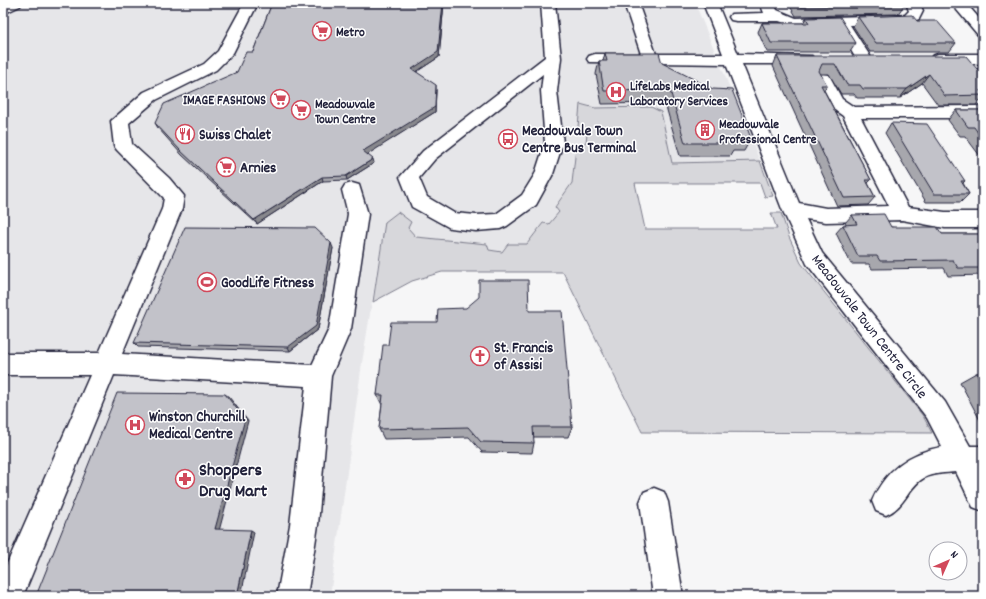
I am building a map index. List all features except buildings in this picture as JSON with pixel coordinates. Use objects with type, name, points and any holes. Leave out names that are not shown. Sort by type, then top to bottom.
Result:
[{"type":"street","points":[[3,10],[15,3]]},
{"type":"street","points":[[8,596],[172,209],[174,196],[123,146],[120,121],[150,96],[210,67],[220,58],[226,51],[251,3]]},
{"type":"street","points":[[548,3],[553,58],[549,91],[554,142],[544,174],[529,200],[500,221],[476,223],[450,220],[419,202],[409,177],[429,155],[553,58]]},
{"type":"street","points":[[631,3],[650,59]]},
{"type":"street","name":"Meadowvale Town Centre Circle","points":[[710,3],[792,209],[814,258],[936,410],[973,459],[983,497]]},
{"type":"street","points":[[767,3],[771,13],[794,22],[841,22],[908,19],[914,16],[916,11],[913,3]]},
{"type":"street","points":[[958,3],[983,32]]},
{"type":"street","points":[[736,17],[782,17]]},
{"type":"street","points":[[841,22],[856,59],[880,59]]},
{"type":"street","points":[[595,59],[818,59]]},
{"type":"street","points":[[919,59],[983,59]]},
{"type":"street","points":[[823,79],[835,102],[850,113],[902,213]]},
{"type":"street","points":[[850,113],[977,112],[983,114]]},
{"type":"street","points":[[292,596],[304,525],[319,376],[340,329],[358,214],[352,190]]},
{"type":"street","points":[[792,209],[826,215],[902,213],[945,220],[983,220]]},
{"type":"street","points":[[3,364],[107,364],[319,376]]},
{"type":"street","points":[[886,501],[910,471],[921,464],[973,459]]},
{"type":"street","points":[[654,502],[668,596]]},
{"type":"shaded area","name":"Meadowvale Town Centre","points":[[3,3],[695,3],[760,161],[672,163],[650,107],[595,108],[580,104],[578,127],[587,133],[586,142],[576,149],[572,183],[555,206],[560,212],[549,225],[543,223],[527,244],[508,244],[502,252],[416,237],[407,228],[385,222],[362,363],[330,596],[3,596]]},
{"type":"shaded area","points":[[580,104],[595,108],[651,107],[661,112],[672,163],[760,161],[773,196],[765,197],[760,183],[635,183],[645,229],[777,229],[771,213],[781,213],[789,237],[801,263],[923,416],[932,433],[642,432],[563,272],[442,272],[412,281],[373,302],[385,222],[398,212],[411,222],[408,228],[416,237],[487,244],[489,250],[502,252],[508,244],[527,244],[543,223],[549,224],[559,212],[555,207],[572,183],[576,148],[586,142],[587,133],[578,127]]},
{"type":"place","name":"Metro","points":[[322,31]]},
{"type":"place","name":"LifeLabs Medical Laboratory Services","points":[[616,92]]},
{"type":"place","name":"IMAGE FASHIONS","points":[[280,99]]},
{"type":"place","name":"Meadowvale Town Centre","points":[[301,110]]},
{"type":"place","name":"Meadowvale Professional Centre","points":[[705,130]]},
{"type":"place","name":"Swiss Chalet","points":[[185,134]]},
{"type":"place","name":"Meadowvale Town Centre Bus Terminal","points":[[508,139]]},
{"type":"place","name":"Arnies","points":[[226,167]]},
{"type":"place","name":"GoodLife Fitness","points":[[207,282]]},
{"type":"place","name":"St. Francis of Assisi","points":[[480,356]]},
{"type":"place","name":"Winston Churchill Medical Centre","points":[[135,425]]},
{"type":"place","name":"Shoppers Drug Mart","points":[[185,479]]}]
